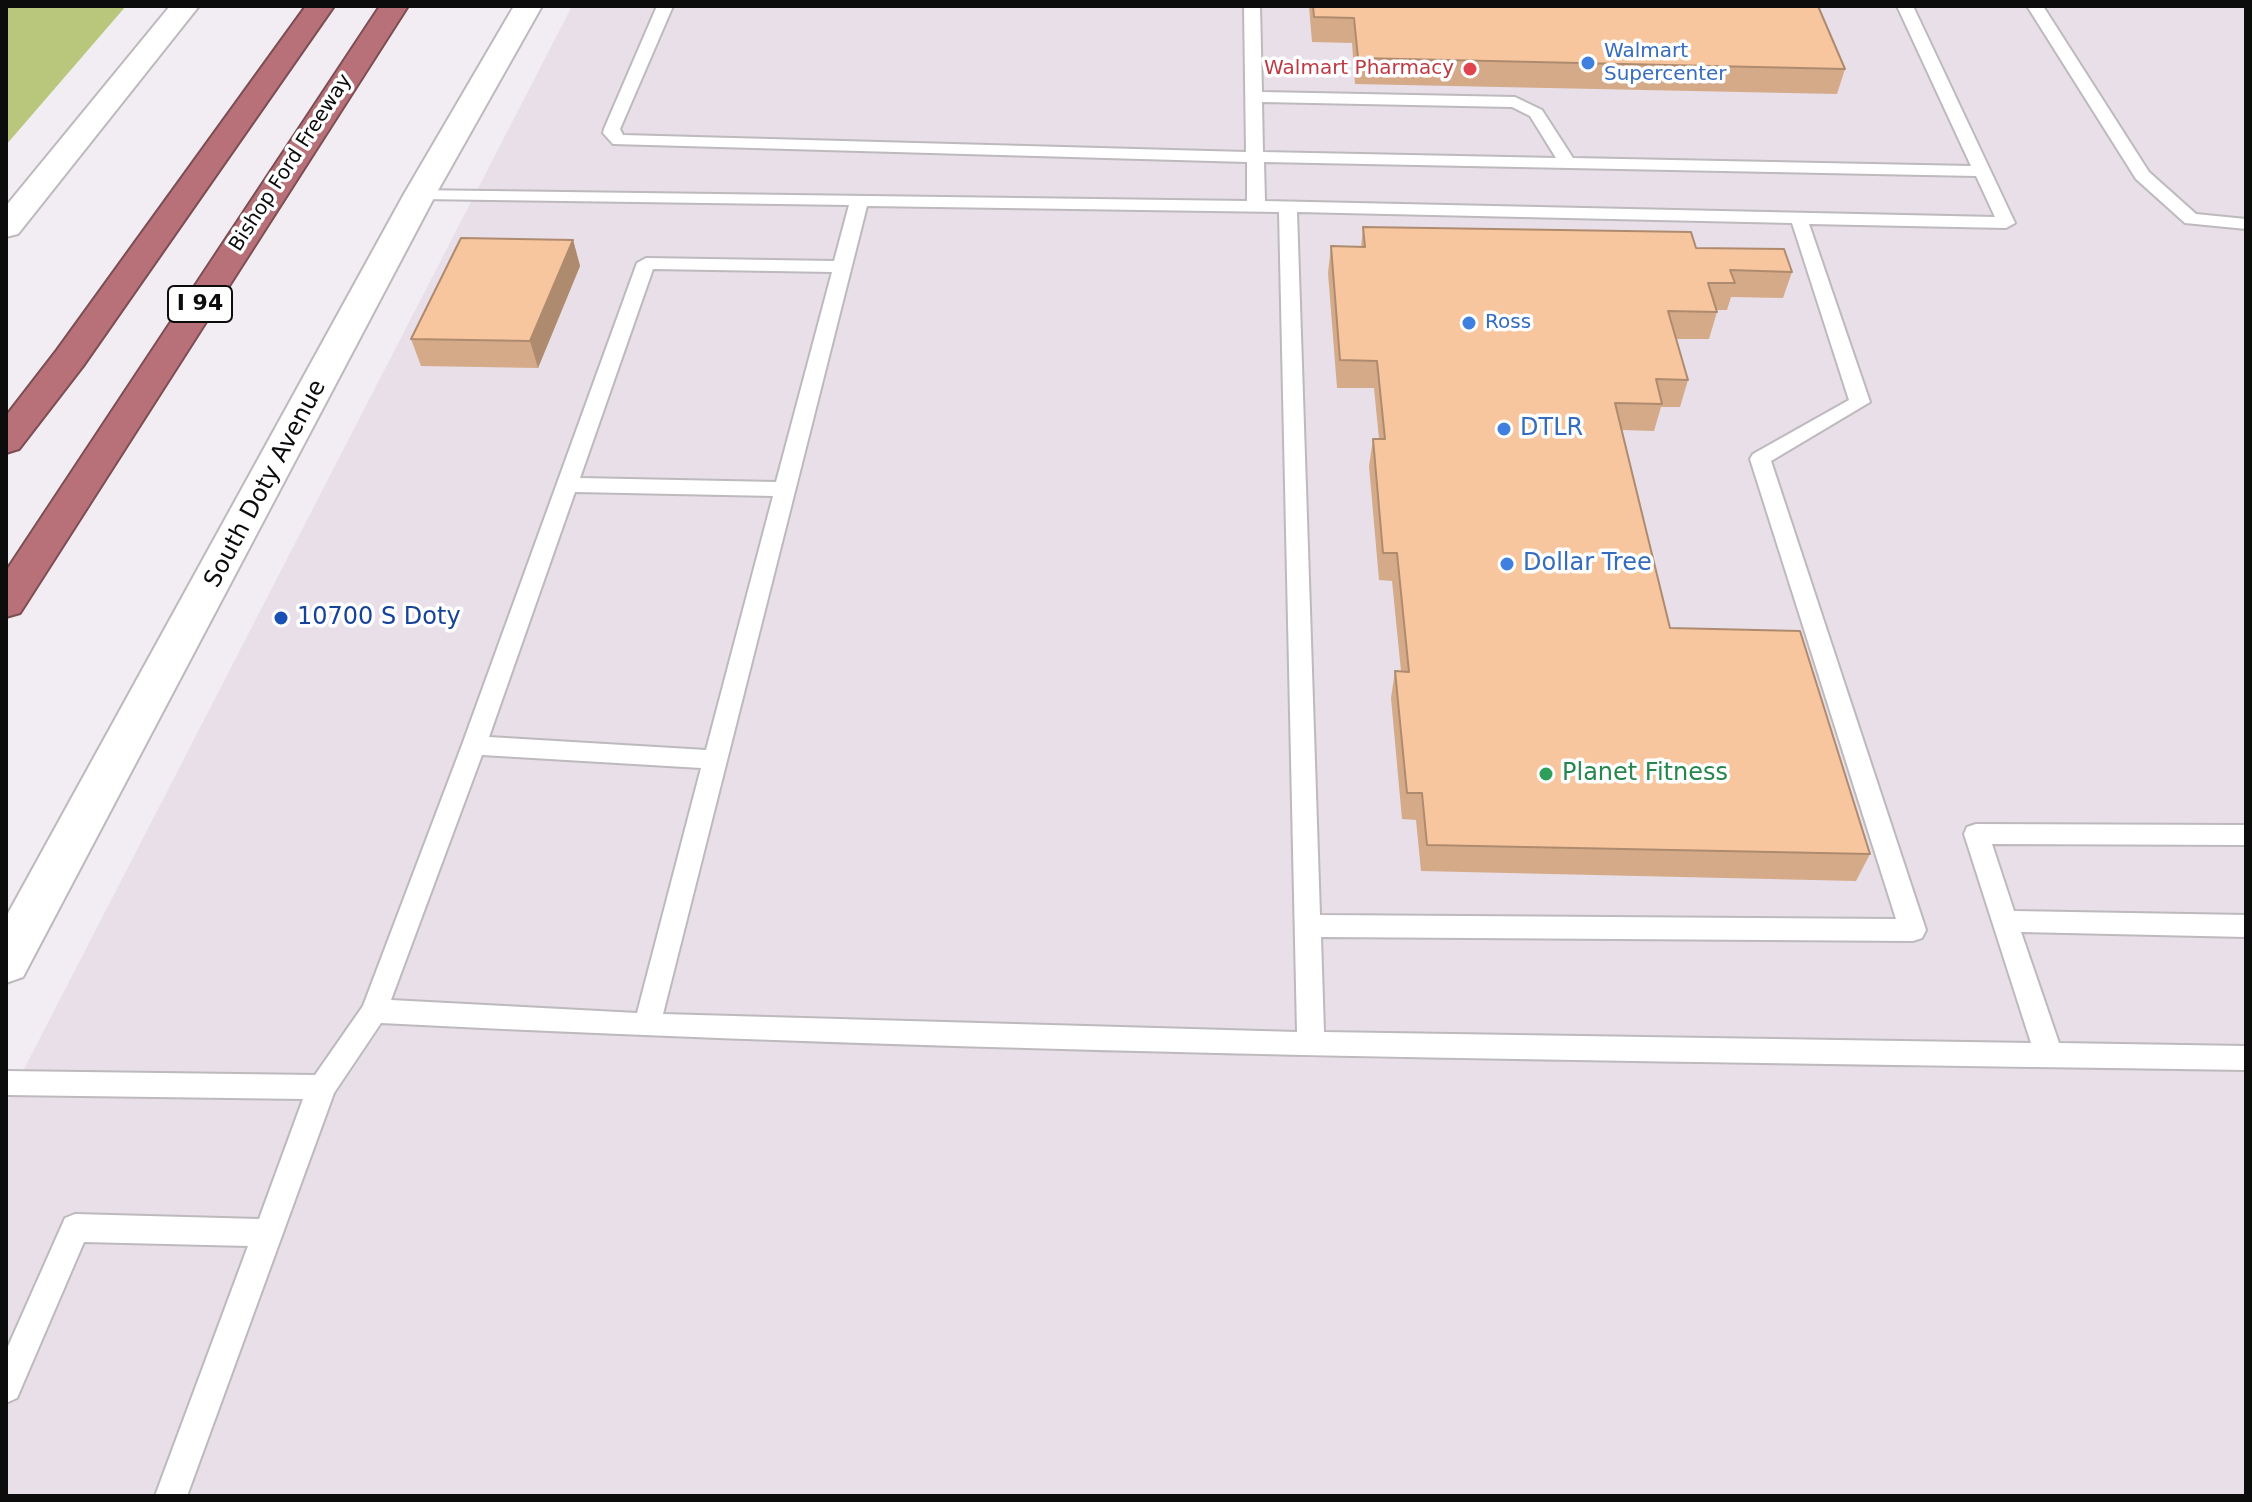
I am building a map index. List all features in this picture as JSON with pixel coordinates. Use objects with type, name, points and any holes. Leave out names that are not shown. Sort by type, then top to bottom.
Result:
[{"type":"highway","points":[[6,441],[70,358],[320,6]]},
{"type":"highway","name":"Bishop Ford Freeway","points":[[6,603],[394,6]]},
{"type":"street","points":[[6,227],[185,6]]},
{"type":"street","name":"South Doty Avenue","points":[[6,963],[420,194],[528,6]]},
{"type":"lane","points":[[665,6],[612,129],[611,133],[619,140],[1255,157],[1981,171]]},
{"type":"lane","points":[[1252,6],[1256,206]]},
{"type":"lane","points":[[420,194],[1256,206],[2006,223],[1905,6]]},
{"type":"lane","points":[[2035,6],[2142,175],[2191,219],[2246,224]]},
{"type":"lane","points":[[1253,97],[1515,102],[1536,113],[1568,163]]},
{"type":"lane","points":[[647,1025],[859,201]]},
{"type":"lane","points":[[1288,207],[1311,1044]]},
{"type":"lane","points":[[1308,926],[1913,930],[1760,459],[1860,402],[1799,219]]},
{"type":"lane","points":[[171,1496],[322,1087],[374,1011],[474,745],[646,263],[842,267]]},
{"type":"lane","points":[[567,485],[785,489]]},
{"type":"lane","points":[[474,745],[716,760]]},
{"type":"lane","points":[[2049,1055],[1976,834],[2246,835]]},
{"type":"lane","points":[[2005,921],[2246,926]]},
{"type":"lane","points":[[374,1011],[647,1025],[1311,1044],[2246,1058]]},
{"type":"lane","points":[[6,1083],[322,1087]]},
{"type":"lane","points":[[6,1387],[75,1228],[268,1233]]},
{"type":"shaded area","points":[[572,6],[2246,6],[2246,1496],[6,1496],[6,1104]]},
{"type":"green space","points":[[6,6],[126,6],[6,145]]},
{"type":"building","name":"Walmart Supercenter","points":[[1313,6],[1818,6],[1845,69],[1358,58],[1354,18],[1314,17]]},
{"type":"building","points":[[1363,227],[1691,232],[1696,248],[1784,249],[1792,272],[1730,270],[1735,283],[1708,283],[1717,312],[1668,311],[1688,380],[1656,379],[1662,404],[1615,403],[1670,628],[1800,631],[1870,854],[1427,845],[1422,793],[1407,793],[1395,671],[1409,672],[1397,553],[1383,553],[1373,439],[1385,439],[1377,361],[1340,360],[1331,246],[1365,247]]},
{"type":"building","points":[[461,238],[573,240],[530,341],[411,339]]},
{"type":"place","name":"Walmart Supercenter","points":[[1588,63]]},
{"type":"place","name":"Walmart Pharmacy","points":[[1470,69]]},
{"type":"place","name":"Ross","points":[[1469,323]]},
{"type":"place","name":"DTLR","points":[[1504,429]]},
{"type":"place","name":"Dollar Tree","points":[[1507,564]]},
{"type":"place","name":"10700 S Doty","points":[[281,618]]},
{"type":"place","name":"Planet Fitness","points":[[1546,774]]}]
